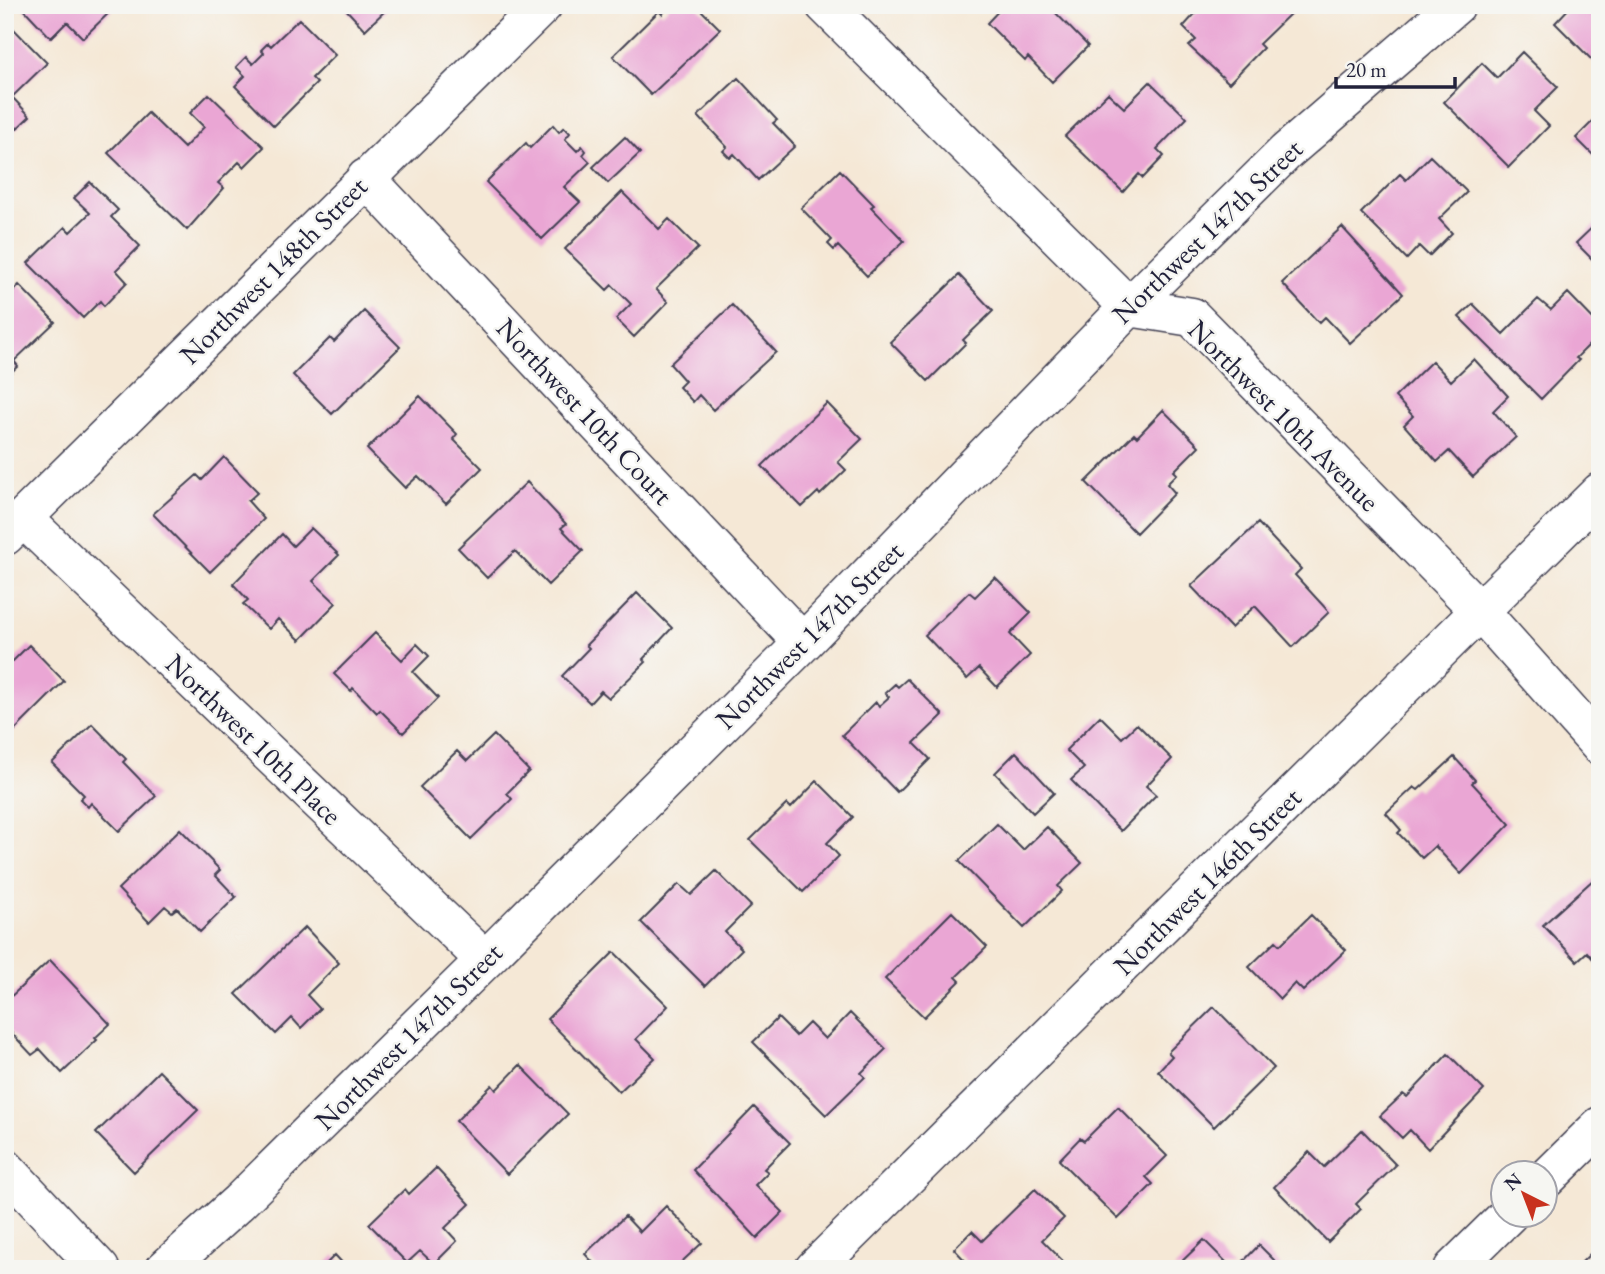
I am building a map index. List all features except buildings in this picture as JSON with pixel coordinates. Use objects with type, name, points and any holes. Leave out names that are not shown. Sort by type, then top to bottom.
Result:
[{"type":"street","name":"Northwest 148th Street","points":[[14,527],[543,5]]},
{"type":"street","points":[[825,5],[1129,307]]},
{"type":"street","name":"Northwest 147th Street","points":[[165,1269],[239,1202],[485,960],[803,643],[1129,307],[1286,152],[1457,5]]},
{"type":"street","name":"Northwest 10th Court","points":[[366,178],[803,643]]},
{"type":"street","name":"Northwest 10th Avenue","points":[[1129,307],[1192,317],[1480,611],[1600,746]]},
{"type":"street","name":"Northwest 146th Street","points":[[814,1269],[1600,492]]},
{"type":"street","name":"Northwest 10th Place","points":[[14,527],[485,960]]},
{"type":"street","points":[[1560,1165],[1600,1126]]},
{"type":"street","points":[[5,1168],[100,1269]]},
{"type":"street","points":[[1452,1269],[1494,1228]]}]
